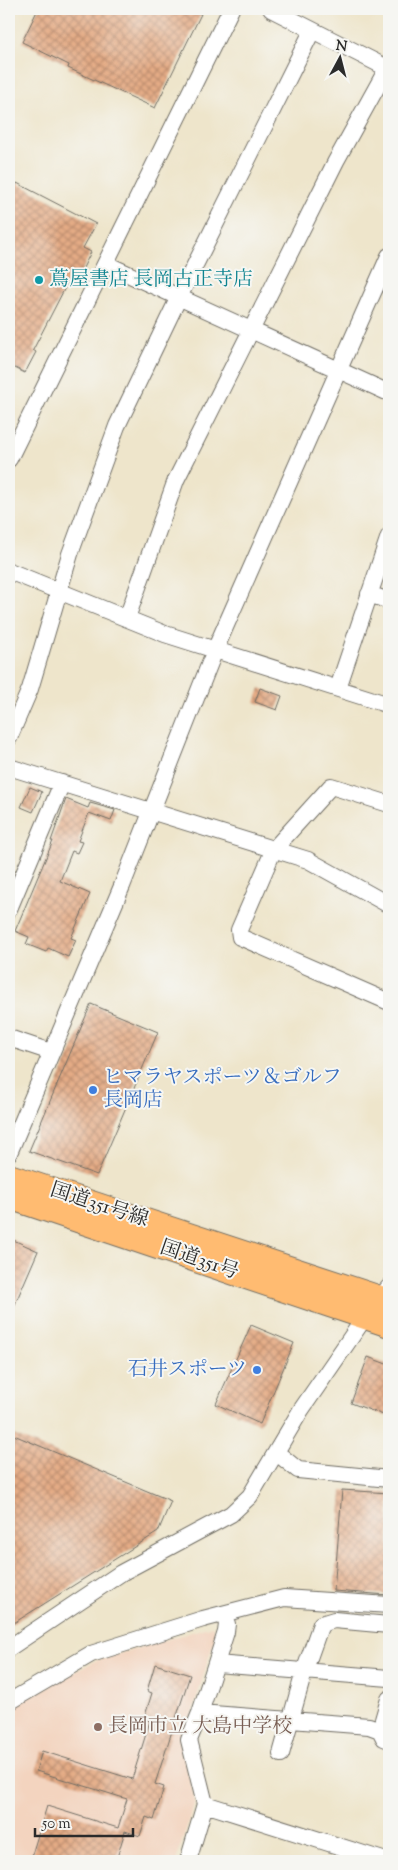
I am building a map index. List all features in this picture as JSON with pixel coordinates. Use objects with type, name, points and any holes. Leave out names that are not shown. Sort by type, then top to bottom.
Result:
[{"type":"highway","name":"国道351号線","points":[[9,1176],[386,1296]]},
{"type":"highway","name":"国道351号","points":[[9,1197],[389,1325]]},
{"type":"street","points":[[9,459],[230,9]]},
{"type":"street","points":[[127,618],[176,480],[336,161],[389,67],[312,31],[271,9]]},
{"type":"street","points":[[9,738],[30,689],[58,591],[117,426],[178,298],[312,31]]},
{"type":"street","points":[[9,1152],[152,812],[215,650],[389,256]]},
{"type":"street","points":[[106,264],[389,393]]},
{"type":"street","points":[[338,688],[389,536]]},
{"type":"street","points":[[9,570],[127,618],[215,650],[389,705]]},
{"type":"street","points":[[369,594],[389,601]]},
{"type":"street","points":[[9,768],[308,860],[389,905]]},
{"type":"street","points":[[9,909],[62,784]]},
{"type":"street","points":[[389,804],[331,786],[274,849],[238,930],[240,938],[389,1002]]},
{"type":"street","points":[[9,1038],[51,1052]]},
{"type":"street","points":[[9,1648],[121,1574],[231,1514],[250,1496],[301,1410],[365,1317],[386,1296]]},
{"type":"street","points":[[277,1453],[298,1470],[389,1479]]},
{"type":"street","points":[[9,1702],[91,1654],[203,1619],[284,1598],[389,1605]]},
{"type":"street","points":[[188,1861],[205,1804],[189,1740],[217,1664],[226,1632],[227,1624],[224,1615]]},
{"type":"street","points":[[281,1754],[304,1672],[321,1624],[334,1620],[389,1625]]},
{"type":"street","points":[[217,1664],[389,1678]]},
{"type":"street","points":[[200,1713],[368,1726],[385,1736],[389,1699]]},
{"type":"street","points":[[205,1804],[386,1861]]},
{"type":"shaded area","name":"長岡市立 大島中学校","points":[[212,1626],[216,1633],[182,1747],[195,1801],[176,1861],[9,1861],[9,1708],[95,1661]]},
{"type":"building","points":[[38,9],[189,9],[201,14],[155,108],[68,68],[69,65],[22,42]]},
{"type":"building","name":"蔦屋書店 長岡古正寺店","points":[[17,183],[96,224],[83,248],[91,252],[76,282],[70,278],[33,350],[36,352],[25,373],[9,365],[9,199]]},
{"type":"building","points":[[260,688],[282,696],[277,710],[255,702]]},
{"type":"building","points":[[30,787],[42,792],[33,812],[21,807]]},
{"type":"building","points":[[66,799],[88,808],[90,803],[115,810],[111,821],[89,813],[78,841],[82,842],[77,853],[72,851],[60,881],[90,894],[71,938],[76,940],[68,957],[48,948],[46,952],[26,944],[29,937],[15,931],[53,841],[51,841]]},
{"type":"building","points":[[91,1004],[158,1032],[97,1175],[29,1151]]},
{"type":"building","points":[[9,1238],[38,1251],[9,1318]]},
{"type":"building","points":[[251,1325],[294,1343],[260,1424],[216,1404]]},
{"type":"building","points":[[368,1357],[389,1365],[389,1407],[386,1416],[351,1403]]},
{"type":"building","points":[[9,1433],[171,1501],[158,1532],[9,1626]]},
{"type":"building","points":[[342,1490],[389,1493],[389,1595],[334,1591]]},
{"type":"building","points":[[155,1664],[190,1675],[155,1784],[164,1787],[154,1820],[146,1817],[140,1836],[125,1831],[116,1861],[30,1861],[47,1806],[118,1828],[127,1799],[36,1771],[42,1751],[132,1779],[150,1721],[144,1719],[152,1693],[147,1691]]},
{"type":"place","name":"蔦屋書店 長岡古正寺店","points":[[39,280]]},
{"type":"place","name":"ヒマラヤスポーツ＆ゴルフ 長岡店","points":[[93,1090]]},
{"type":"place","name":"石井スポーツ","points":[[257,1370]]},
{"type":"place","name":"長岡市立 大島中学校","points":[[98,1727]]}]
